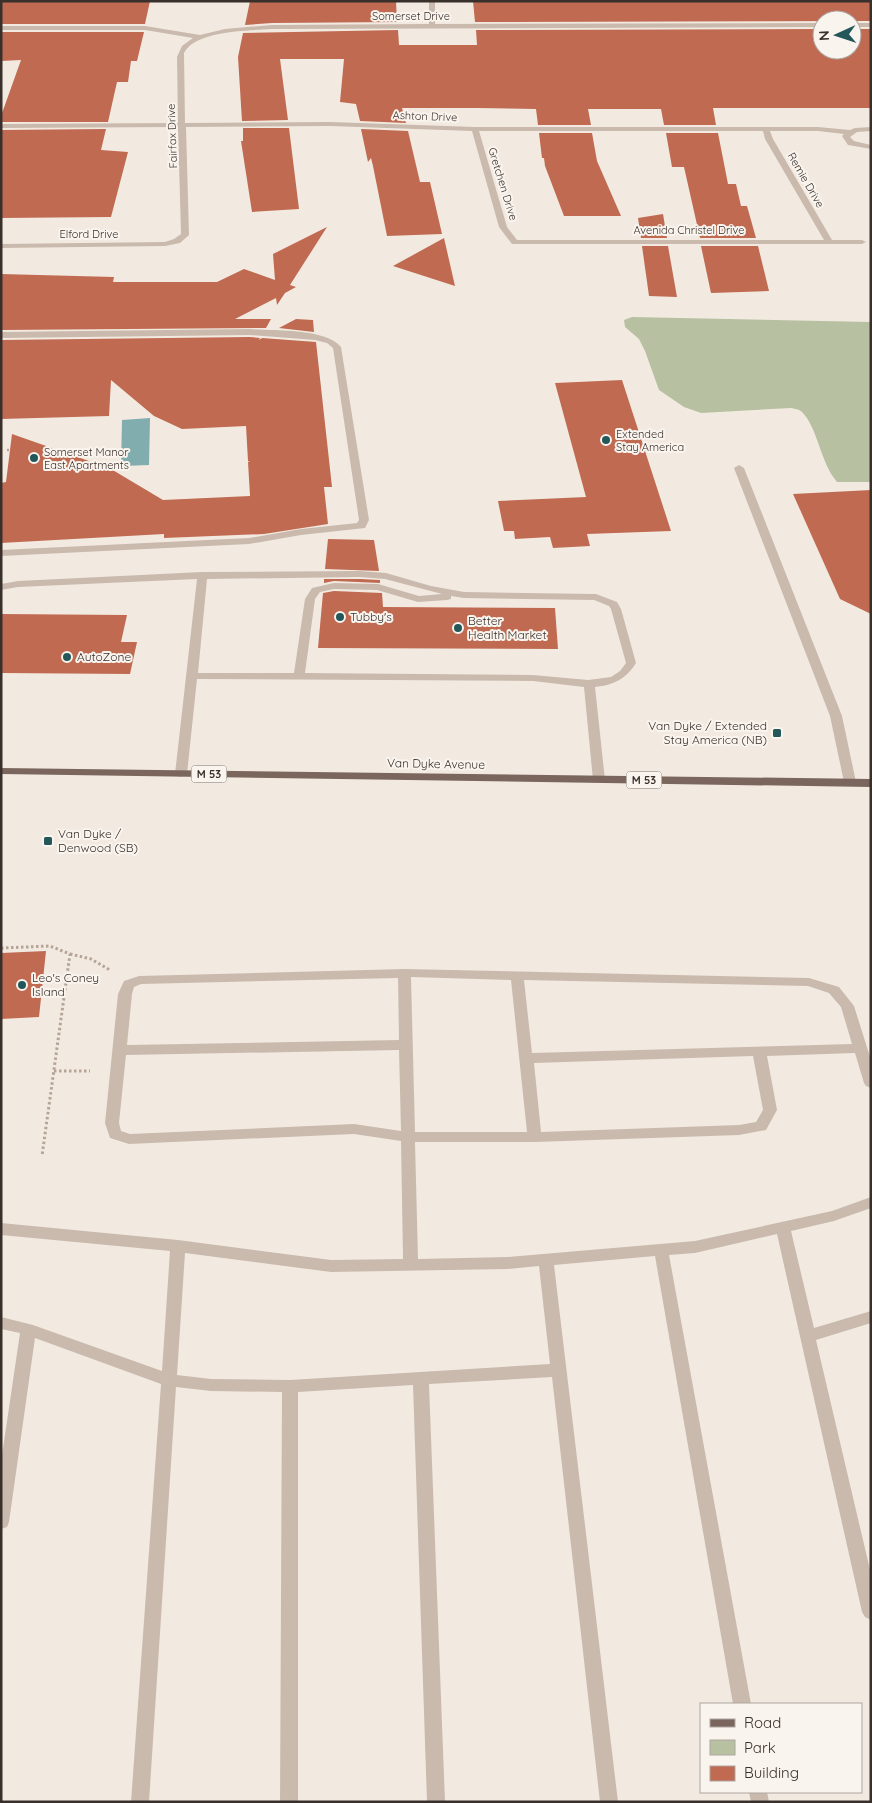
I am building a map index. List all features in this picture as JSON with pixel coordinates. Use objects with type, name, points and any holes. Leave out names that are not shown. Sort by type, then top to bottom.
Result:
[{"type":"main road","name":"Van Dyke Avenue","points":[[1,771],[871,783]]},
{"type":"street","points":[[432,1],[432,26]]},
{"type":"street","name":"Somerset Drive","points":[[1,28],[145,28],[200,37],[254,27],[812,25]]},
{"type":"street","name":"Fairfax Drive","points":[[177,241],[185,235],[180,57],[182,50],[188,43],[200,37]]},
{"type":"street","name":"Ashton Drive","points":[[1,126],[330,124],[475,129],[818,129],[848,132],[871,129]]},
{"type":"street","name":"Gretchen Drive","points":[[475,129],[503,227],[515,242]]},
{"type":"street","name":"Remie Drive","points":[[766,129],[769,139],[829,242]]},
{"type":"street","points":[[848,132],[846,136],[852,143],[871,147]]},
{"type":"street","name":"Elford Drive","points":[[1,246],[157,244],[177,241]]},
{"type":"street","name":"Avenida Christel Drive","points":[[515,242],[862,242]]},
{"type":"street","points":[[1,336],[250,332],[298,335],[330,341],[338,347],[364,520],[361,526],[352,528],[301,532],[249,541],[1,553]]},
{"type":"street","points":[[739,468],[836,716],[850,782]]},
{"type":"street","points":[[1,587],[18,584],[202,575],[386,576],[430,589],[464,595]]},
{"type":"street","points":[[181,774],[202,590],[202,575]]},
{"type":"street","points":[[192,676],[533,678],[589,685],[620,678],[628,672],[630,663],[616,609],[613,604],[596,597],[464,595],[418,599],[389,589],[361,586],[316,590],[310,600],[299,676]]},
{"type":"street","points":[[589,685],[598,780]]},
{"type":"street","points":[[404,973],[411,1265]]},
{"type":"street","points":[[759,1051],[770,1110],[761,1126],[739,1130],[535,1137],[409,1137],[354,1129],[129,1139],[115,1134],[112,1124],[125,994],[129,984],[139,980],[404,973],[809,982],[834,990],[847,1006],[871,1083]]},
{"type":"street","points":[[517,975],[535,1137]]},
{"type":"street","points":[[119,1050],[405,1044]]},
{"type":"street","points":[[526,1058],[861,1048]]},
{"type":"street","points":[[1,1229],[178,1246],[331,1266],[508,1263],[695,1247],[834,1216],[871,1202]]},
{"type":"street","points":[[783,1227],[871,1612]]},
{"type":"street","points":[[140,1802],[178,1246]]},
{"type":"street","points":[[662,1250],[742,1703]]},
{"type":"street","points":[[546,1260],[609,1802]]},
{"type":"street","points":[[808,1336],[871,1317]]},
{"type":"street","points":[[1,1323],[28,1329],[168,1380],[211,1385],[290,1386],[559,1370]]},
{"type":"street","points":[[1,1522],[28,1329]]},
{"type":"street","points":[[421,1377],[436,1802]]},
{"type":"street","points":[[288,1802],[290,1386]]},
{"type":"path","points":[[1,948],[50,946],[98,962],[129,984]]},
{"type":"path","points":[[42,1156],[70,954]]},
{"type":"path","points":[[54,1071],[117,1070]]},
{"type":"green space","points":[[632,317],[871,322],[871,482],[837,482],[831,474],[812,427],[800,410],[791,408],[701,413],[684,407],[659,390],[639,339],[625,327],[624,320]]},
{"type":"water","points":[[150,418],[149,465],[121,466],[122,420]]},
{"type":"building","points":[[1,1],[150,1],[145,24],[1,24]]},
{"type":"building","points":[[250,1],[396,1],[397,22],[245,25]]},
{"type":"building","points":[[473,1],[871,1],[871,21],[862,21],[862,10],[812,10],[812,21],[475,22]]},
{"type":"building","points":[[812,29],[812,60],[862,60],[862,29],[871,29],[871,108],[713,108],[716,125],[664,125],[661,109],[588,109],[591,125],[538,125],[536,109],[402,108],[406,123],[360,121],[356,104],[340,102],[344,59],[280,59],[288,120],[242,121],[238,57],[243,33],[398,30],[399,45],[477,45],[476,30]]},
{"type":"building","points":[[1,32],[144,32],[137,61],[131,61],[128,82],[117,82],[108,122],[1,122],[1,116],[21,60],[1,61]]},
{"type":"building","points":[[243,128],[289,128],[299,209],[252,212],[241,141],[243,141]]},
{"type":"building","points":[[106,129],[101,150],[128,152],[111,217],[1,218],[1,130]]},
{"type":"building","points":[[361,129],[408,131],[420,182],[430,182],[442,234],[387,236],[373,166],[371,158],[368,162]]},
{"type":"building","points":[[539,133],[592,133],[597,161],[621,216],[564,216],[545,166],[544,158],[542,158]]},
{"type":"building","points":[[666,133],[718,133],[728,184],[736,184],[741,206],[747,206],[756,238],[700,238],[684,167],[672,167]]},
{"type":"building","points":[[663,214],[667,238],[641,238],[638,218]]},
{"type":"building","points":[[327,227],[290,285],[296,287],[285,293],[277,305],[276,298],[235,319],[271,319],[266,328],[1,330],[1,274],[114,277],[113,282],[217,282],[244,269],[275,280],[273,254]]},
{"type":"building","points":[[444,238],[455,286],[393,266]]},
{"type":"building","points":[[642,246],[668,246],[677,297],[649,296]]},
{"type":"building","points":[[701,246],[758,246],[769,291],[711,293]]},
{"type":"building","points":[[296,319],[313,320],[314,332],[279,328]]},
{"type":"building","points":[[260,338],[259,340],[262,338],[316,342],[332,487],[324,487],[328,524],[264,534],[164,538],[164,534],[1,543],[1,483],[6,482],[12,434],[106,467],[106,469],[111,469],[163,500],[250,496],[248,462],[250,462],[248,461],[246,426],[182,429],[154,416],[111,380],[109,416],[1,419],[1,340]]},
{"type":"building","name":"Extended Stay America","points":[[622,380],[671,531],[587,534],[590,546],[553,548],[550,537],[515,539],[514,531],[504,531],[498,501],[586,497],[555,383]]},
{"type":"building","points":[[871,490],[871,614],[840,599],[793,494]]},
{"type":"building","points":[[328,539],[374,540],[379,571],[325,569]]},
{"type":"building","points":[[324,579],[380,580],[380,583],[334,581],[324,583]]},
{"type":"building","points":[[334,591],[382,593],[383,607],[555,608],[558,649],[318,648],[323,593]]},
{"type":"building","name":"AutoZone","points":[[1,614],[127,615],[121,642],[137,642],[130,674],[1,673]]},
{"type":"building","name":"Leo's Coney Island","points":[[46,951],[39,1017],[1,1019],[1,953]]},
{"type":"place","name":"Extended Stay America","points":[[606,440]]},
{"type":"place","name":"Somerset Manor East Apartments","points":[[34,458]]},
{"type":"place","name":"Tubby's","points":[[340,617]]},
{"type":"place","name":"Better Health Market","points":[[458,628]]},
{"type":"place","name":"AutoZone","points":[[67,657]]},
{"type":"place","name":"Van Dyke / Extended Stay America (NB)","points":[[777,733]]},
{"type":"place","name":"Van Dyke / Denwood (SB)","points":[[48,841]]},
{"type":"place","name":"Leo's Coney Island","points":[[22,985]]}]
